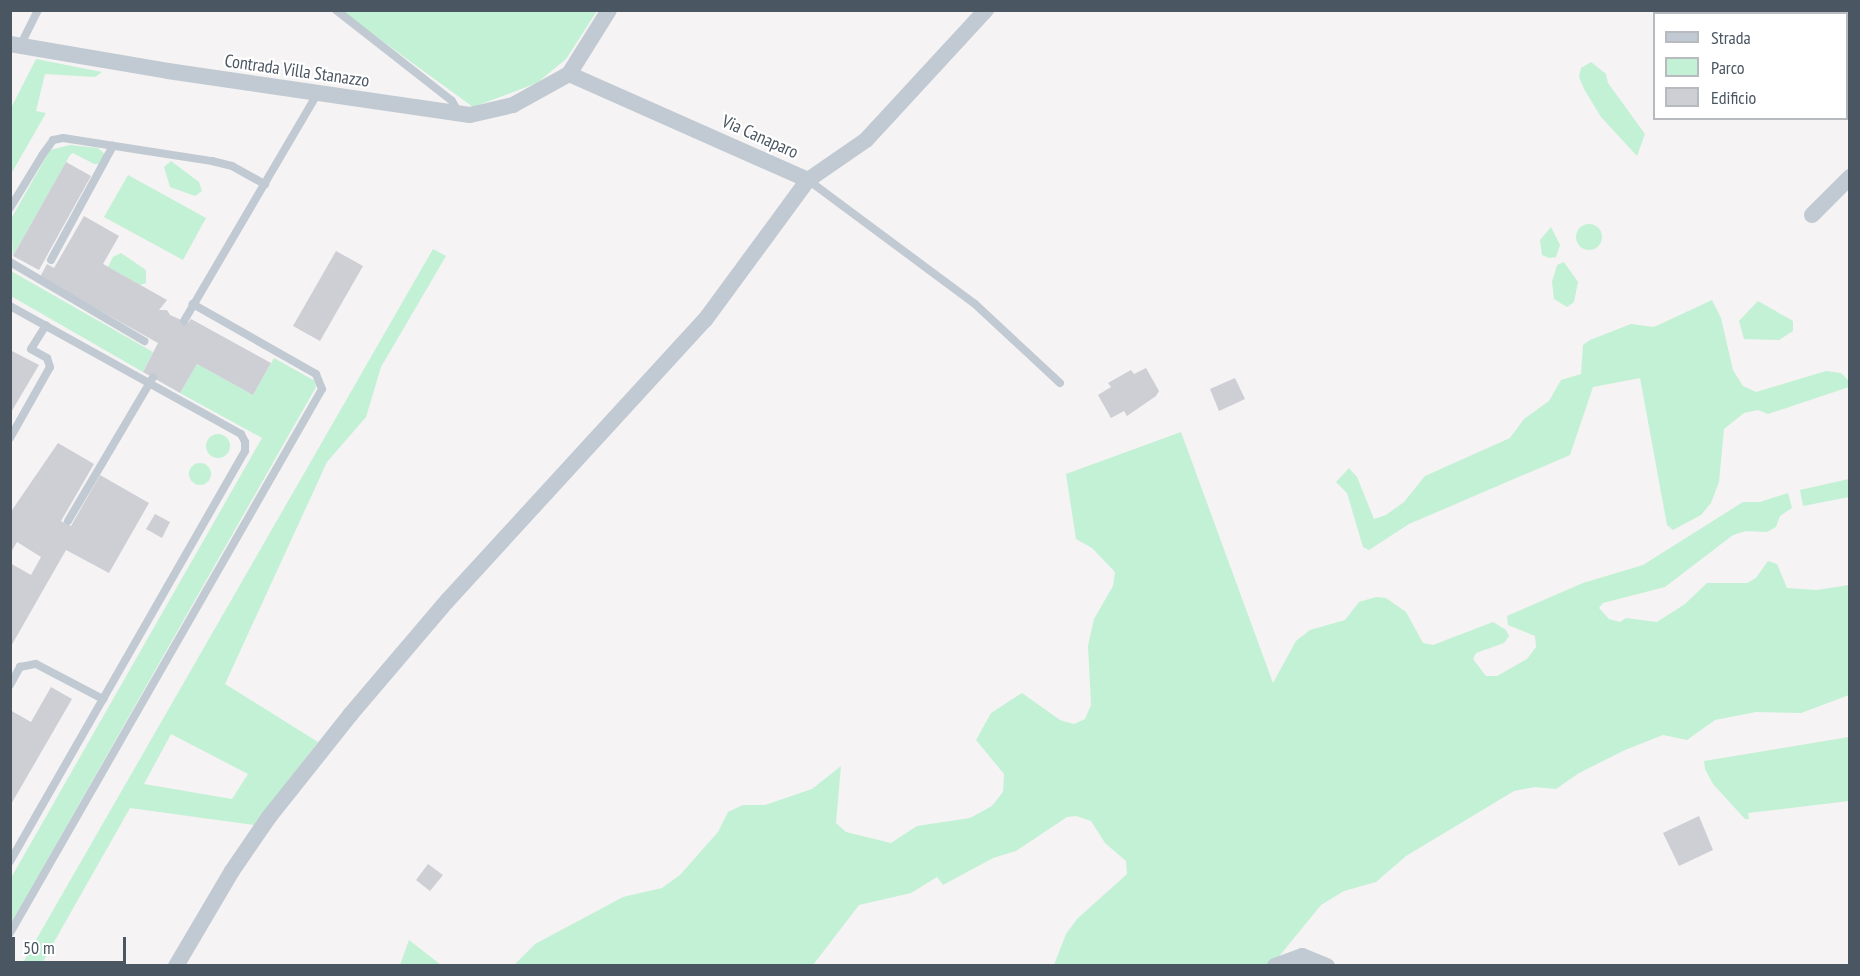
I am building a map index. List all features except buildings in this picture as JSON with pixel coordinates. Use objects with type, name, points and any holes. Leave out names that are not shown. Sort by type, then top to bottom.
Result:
[{"type":"street","points":[[569,74],[609,10]]},
{"type":"street","name":"Via Canaparo","points":[[569,74],[808,180],[866,140],[986,10]]},
{"type":"street","name":"Contrada Villa Stanazzo","points":[[15,45],[317,94],[460,114],[491,113],[513,105],[569,74]]},
{"type":"street","points":[[1812,215],[1850,177]]},
{"type":"street","points":[[176,966],[232,871],[269,817],[350,715],[448,600],[705,320],[808,180]]},
{"type":"street","points":[[1275,966],[1302,956],[1326,966]]},
{"type":"lane","points":[[15,45],[38,10]]},
{"type":"lane","points":[[336,10],[452,101],[460,114]]},
{"type":"lane","points":[[184,321],[317,94]]},
{"type":"lane","points":[[10,208],[53,140],[113,146],[212,161],[232,166],[265,184]]},
{"type":"lane","points":[[51,260],[113,146]]},
{"type":"lane","points":[[808,180],[975,304],[1060,383]]},
{"type":"lane","points":[[10,262],[144,341]]},
{"type":"lane","points":[[10,933],[322,389],[316,374],[193,304]]},
{"type":"lane","points":[[10,306],[150,381],[241,434],[245,451],[10,861]]},
{"type":"lane","points":[[10,438],[50,367],[47,358],[31,349],[46,325]]},
{"type":"lane","points":[[68,522],[150,381]]},
{"type":"lane","points":[[10,685],[20,667],[36,664],[103,699]]},
{"type":"green space","points":[[341,11],[597,11],[566,59],[537,83],[473,107]]},
{"type":"green space","points":[[36,59],[102,72],[95,77],[45,74],[36,111],[46,113],[11,174],[11,108]]},
{"type":"green space","points":[[1591,62],[1606,74],[1608,83],[1645,134],[1637,156],[1601,117],[1584,89],[1579,77],[1581,68]]},
{"type":"green space","points":[[70,145],[98,148],[106,155],[100,164],[94,164],[73,153],[70,155],[13,256],[11,219],[50,150]]},
{"type":"green space","points":[[171,161],[199,182],[202,191],[195,196],[170,187],[164,167]]},
{"type":"green space","points":[[128,175],[206,218],[183,260],[104,217]]},
{"type":"green space","points":[[1589,224],[1598,228],[1602,237],[1598,246],[1589,250],[1580,246],[1576,237],[1580,228]]},
{"type":"green space","points":[[1551,227],[1560,245],[1556,257],[1549,258],[1542,255],[1540,240]]},
{"type":"green space","points":[[433,249],[446,256],[381,367],[366,417],[327,462],[225,684],[318,742],[254,825],[130,808],[41,965],[21,966]],"holes":[[[171,734],[248,774],[232,799],[144,784]]]},
{"type":"green space","points":[[121,253],[146,270],[146,283],[140,285],[108,267],[113,257]]},
{"type":"green space","points":[[1564,262],[1578,282],[1574,302],[1567,307],[1554,299],[1552,282],[1557,265]]},
{"type":"green space","points":[[11,271],[153,352],[143,372],[11,296]]},
{"type":"green space","points":[[1712,300],[1721,318],[1733,370],[1743,386],[1756,392],[1826,371],[1841,373],[1849,381],[1849,387],[1768,414],[1758,410],[1744,413],[1724,429],[1719,482],[1711,503],[1701,515],[1673,530],[1667,525],[1640,378],[1593,387],[1570,455],[1409,524],[1369,550],[1363,547],[1347,493],[1336,482],[1349,468],[1357,477],[1374,519],[1386,515],[1404,502],[1425,476],[1510,438],[1524,419],[1549,401],[1561,380],[1581,374],[1583,345],[1590,340],[1631,324],[1654,327]]},
{"type":"green space","points":[[1758,301],[1793,321],[1793,331],[1779,340],[1744,339],[1739,321]]},
{"type":"green space","points":[[274,358],[315,381],[316,387],[11,924],[11,878],[262,438],[180,393],[197,364],[253,395]]},
{"type":"green space","points":[[1181,432],[1273,683],[1296,641],[1310,630],[1345,620],[1359,602],[1376,597],[1386,598],[1406,612],[1423,643],[1433,645],[1493,622],[1506,630],[1509,636],[1504,643],[1476,653],[1473,659],[1486,676],[1497,676],[1527,659],[1536,647],[1535,636],[1508,625],[1507,616],[1583,583],[1643,565],[1743,502],[1760,502],[1788,493],[1792,508],[1780,516],[1776,527],[1767,532],[1746,531],[1733,535],[1665,587],[1603,603],[1599,608],[1609,619],[1620,622],[1626,618],[1657,622],[1685,604],[1707,583],[1747,583],[1756,578],[1768,561],[1777,564],[1787,588],[1817,590],[1849,585],[1849,695],[1801,713],[1756,712],[1715,720],[1687,740],[1663,735],[1625,750],[1579,773],[1556,789],[1535,787],[1514,791],[1406,856],[1376,882],[1344,891],[1321,905],[1272,965],[1054,965],[1066,934],[1077,919],[1127,874],[1126,861],[1105,843],[1091,821],[1076,816],[1067,817],[1016,851],[993,858],[943,885],[937,877],[911,893],[859,905],[813,965],[513,966],[535,944],[623,897],[662,888],[680,875],[718,832],[728,812],[743,805],[765,805],[812,789],[841,766],[836,823],[846,832],[891,843],[917,826],[970,818],[992,806],[1003,792],[1004,774],[976,740],[991,713],[1022,693],[1060,720],[1074,724],[1085,719],[1091,705],[1088,646],[1094,619],[1113,586],[1115,572],[1092,548],[1076,539],[1066,474]]},
{"type":"green space","points":[[218,434],[227,437],[230,446],[227,455],[218,458],[209,455],[206,446],[209,437]]},
{"type":"green space","points":[[196,463],[204,463],[211,470],[211,478],[204,485],[196,485],[189,478],[189,470]]},
{"type":"green space","points":[[1849,479],[1849,497],[1803,506],[1800,490]]},
{"type":"green space","points":[[1849,737],[1849,801],[1748,813],[1749,819],[1745,819],[1713,784],[1705,769],[1704,761]]},
{"type":"green space","points":[[409,940],[441,965],[400,965]]}]
